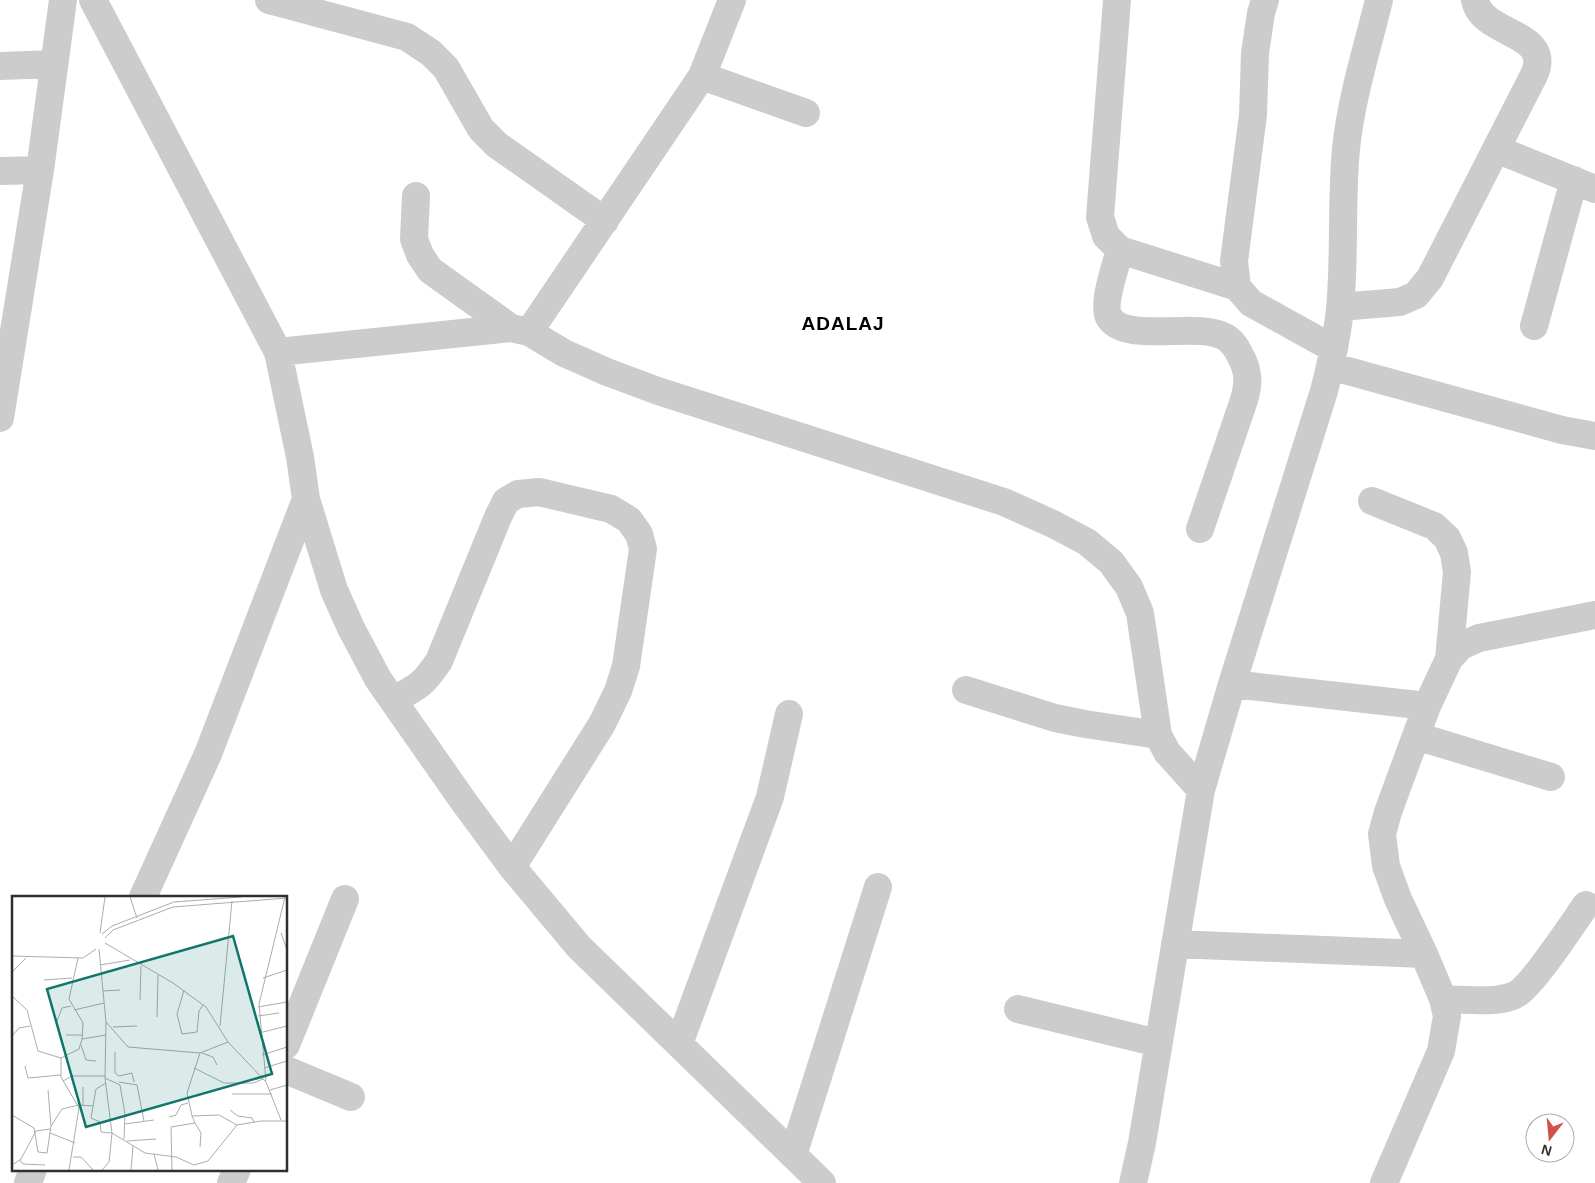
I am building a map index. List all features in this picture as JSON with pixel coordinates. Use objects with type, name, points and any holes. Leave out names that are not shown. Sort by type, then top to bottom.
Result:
[{"type":"street","points":[[0,418],[5,352],[40,170],[63,0]]},
{"type":"street","points":[[93,0],[278,352],[300,457],[306,499],[334,590],[351,628],[378,679],[512,867],[579,947],[822,1183]]},
{"type":"street","points":[[269,0],[407,37],[431,52],[446,68],[482,129],[497,144],[605,221]]},
{"type":"street","points":[[278,352],[520,330],[605,221],[702,76],[732,0]]},
{"type":"street","points":[[1117,0],[1100,217],[1106,236],[1120,250],[1238,288],[1251,303],[1332,358],[1562,430],[1595,436]]},
{"type":"street","points":[[1238,288],[1234,262],[1253,115],[1255,53],[1261,13],[1265,0]]},
{"type":"street","points":[[1133,1183],[1142,1144],[1201,790],[1232,684],[1324,391],[1332,358],[1340,307],[1346,147],[1353,106],[1379,0]]},
{"type":"street","points":[[1340,307],[1400,302],[1416,295],[1430,278],[1539,65],[1538,54],[1530,44],[1484,17],[1476,9],[1475,0]]},
{"type":"street","points":[[0,66],[54,64]]},
{"type":"street","points":[[702,76],[806,112]]},
{"type":"street","points":[[1496,149],[1585,185],[1534,326]]},
{"type":"street","points":[[0,172],[40,170]]},
{"type":"street","points":[[416,196],[414,239],[420,255],[430,270],[520,330],[564,353],[658,391],[1004,502],[1087,542],[1111,562],[1129,587],[1140,613],[1158,735],[1167,752],[1201,790]]},
{"type":"street","points":[[1120,250],[1107,304],[1108,316],[1115,326],[1132,331],[1209,332],[1223,336],[1234,343],[1245,364],[1248,384],[1244,400],[1200,529]]},
{"type":"street","points":[[393,700],[419,687],[440,661],[494,526],[506,501],[518,494],[539,492],[611,509],[630,520],[639,534],[643,549],[626,666],[618,691],[602,724],[512,867]]},
{"type":"street","points":[[143,896],[208,754],[306,499]]},
{"type":"street","points":[[1372,500],[1434,526],[1447,538],[1454,553],[1457,572],[1449,659],[1427,706],[1388,812],[1382,834],[1386,866],[1398,899],[1443,998],[1447,1016],[1441,1051],[1384,1183]]},
{"type":"street","points":[[1449,659],[1462,646],[1479,638],[1595,615]]},
{"type":"street","points":[[1232,684],[1427,706]]},
{"type":"street","points":[[966,690],[1055,718],[1158,735]]},
{"type":"street","points":[[679,1044],[770,797],[789,714]]},
{"type":"street","points":[[1416,736],[1551,777]]},
{"type":"street","points":[[793,1155],[878,887]]},
{"type":"street","points":[[288,1041],[345,899]]},
{"type":"street","points":[[1443,998],[1499,1000],[1516,995],[1529,984],[1586,905]]},
{"type":"street","points":[[1175,944],[1424,954]]},
{"type":"street","points":[[1018,1009],[1158,1043]]},
{"type":"street","points":[[288,1071],[351,1097]]},
{"type":"street","points":[[28,1183],[33,1170]]},
{"type":"street","points":[[231,1183],[236,1170]]},
{"type":"district","name":"ADALAJ","points":[[843,323]]}]
